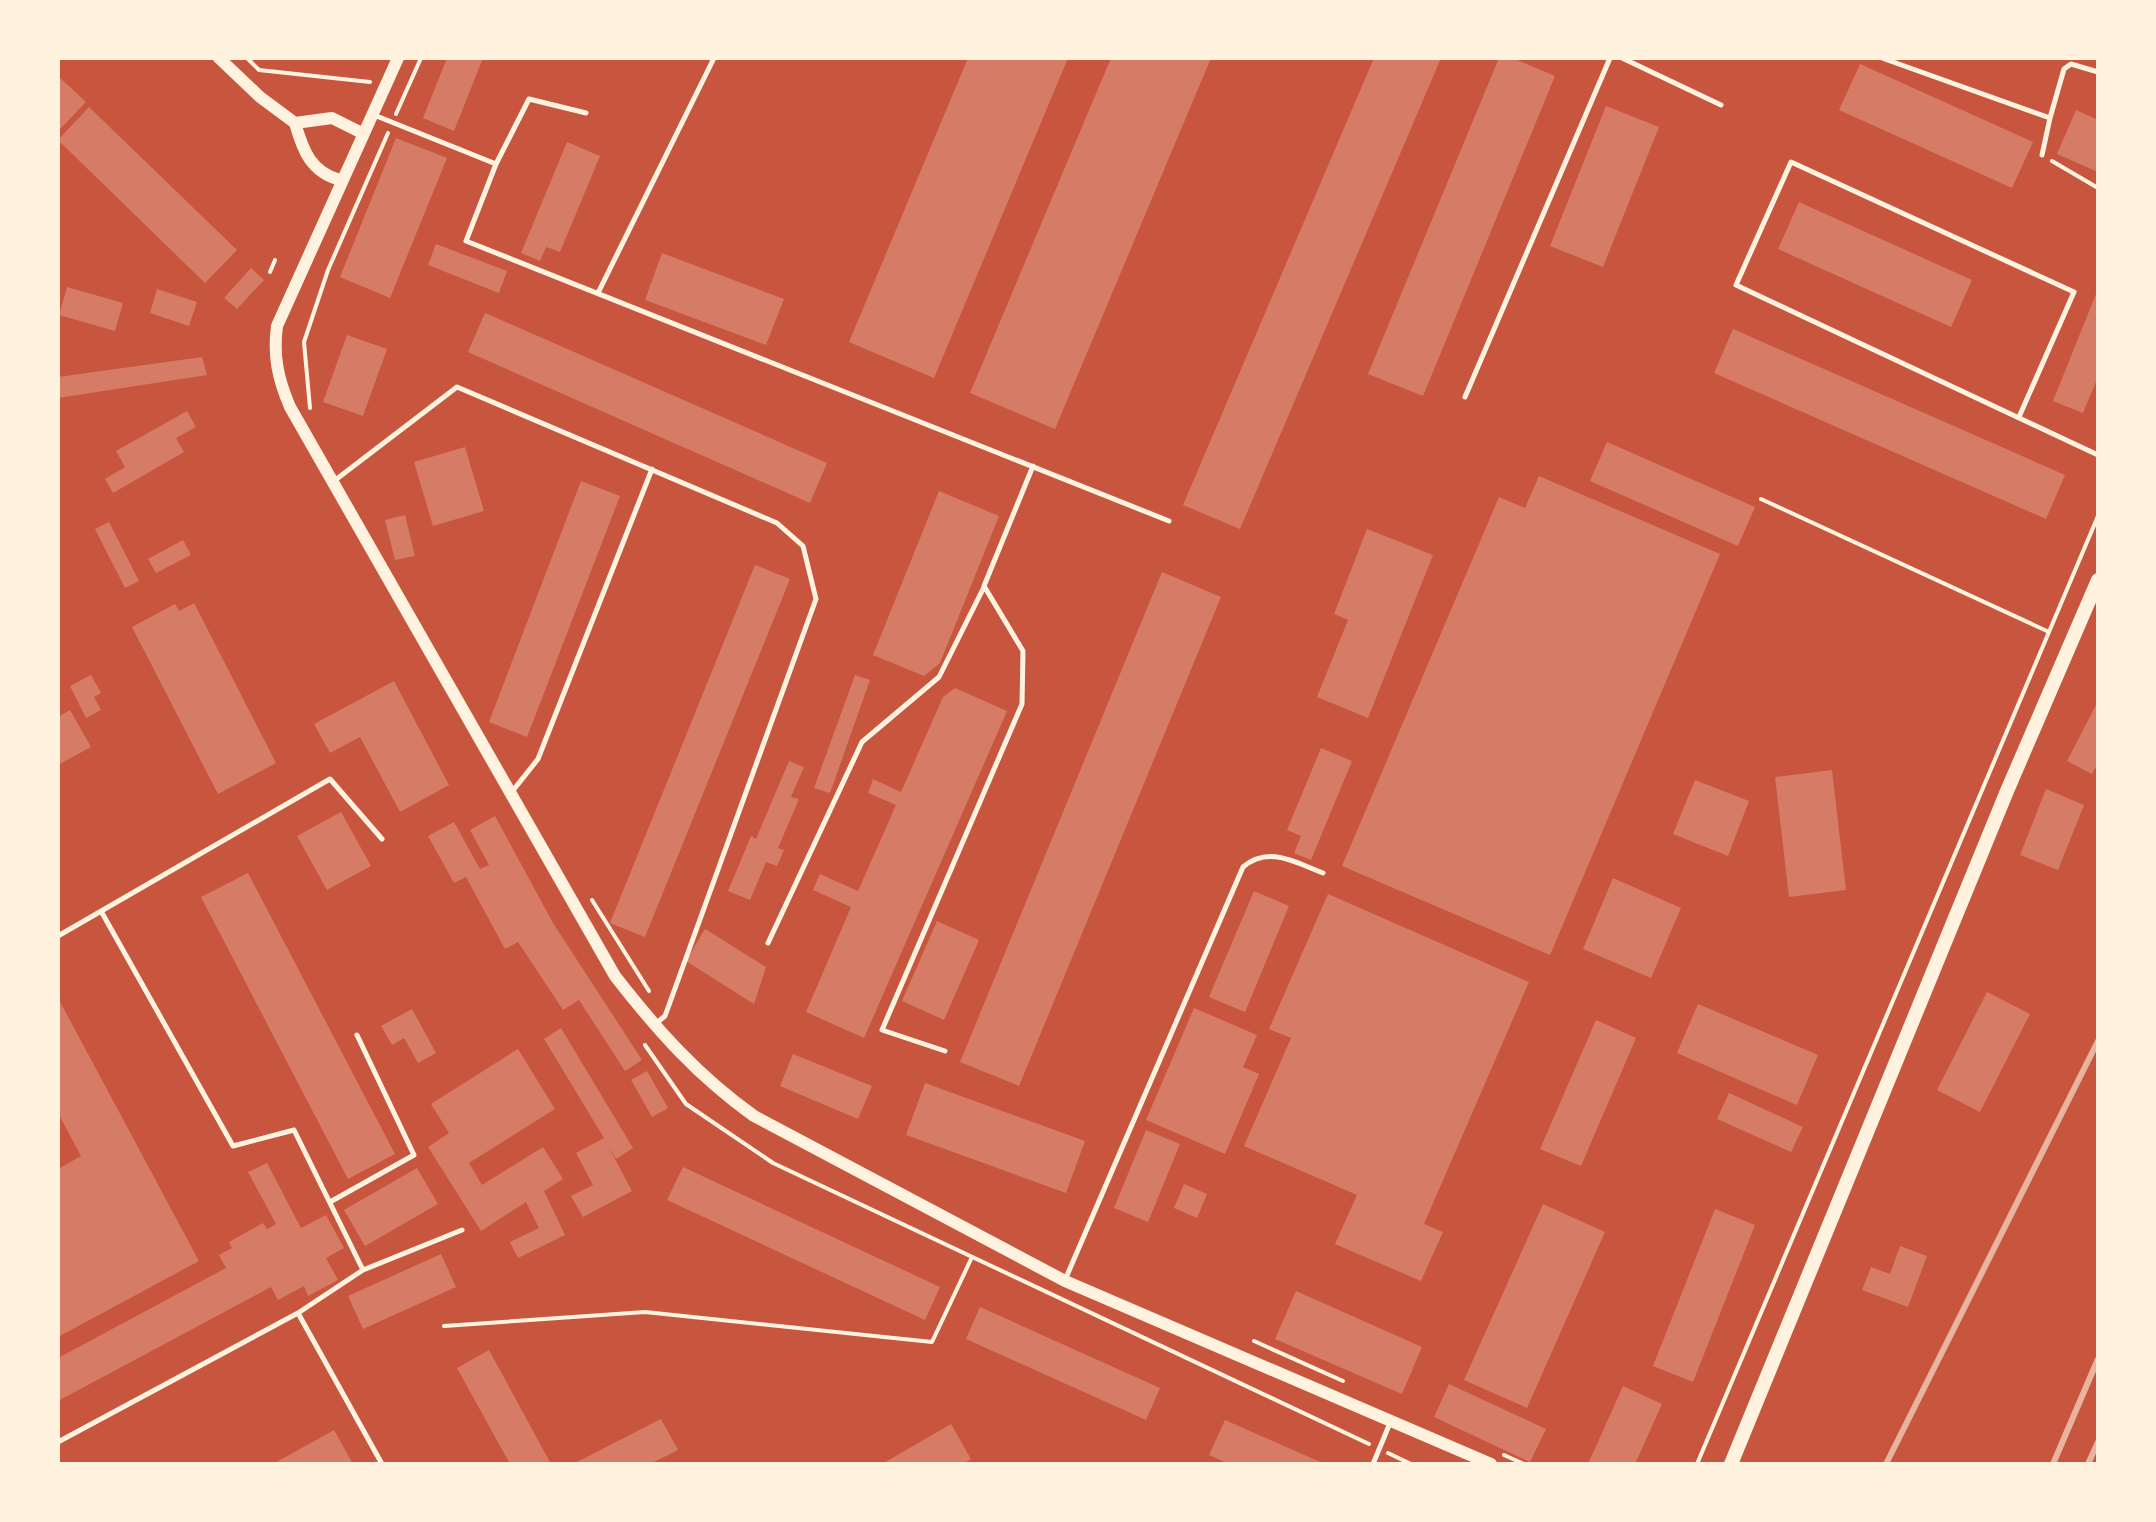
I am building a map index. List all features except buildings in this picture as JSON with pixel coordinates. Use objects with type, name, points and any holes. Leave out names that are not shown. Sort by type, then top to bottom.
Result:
[{"type":"main road","points":[[1731,1464],[2007,791],[2098,580]]},
{"type":"street","points":[[219,58],[260,97],[295,123],[306,154],[315,168],[340,180]]},
{"type":"street","points":[[398,58],[340,180],[277,326],[274,349],[279,380],[290,407],[615,976],[653,1025],[711,1085],[754,1116],[1065,1281],[1491,1464]]},
{"type":"street","points":[[295,123],[332,118],[362,133]]},
{"type":"lane","points":[[598,293],[714,58]]},
{"type":"lane","points":[[1465,397],[1610,58]]},
{"type":"lane","points":[[1622,58],[1721,105]]},
{"type":"lane","points":[[1882,58],[2050,118]]},
{"type":"lane","points":[[2042,155],[2064,69],[2071,64],[2098,72]]},
{"type":"lane","points":[[586,113],[529,99],[496,164],[466,241],[1169,521]]},
{"type":"lane","points":[[373,114],[496,164]]},
{"type":"lane","points":[[2019,417],[2074,292],[1791,162],[1736,285],[2098,455]]},
{"type":"lane","points":[[333,483],[457,387],[777,523],[791,532],[803,546],[816,599],[665,1016],[653,1025]]},
{"type":"lane","points":[[768,943],[862,742],[939,677],[984,586],[1033,466]]},
{"type":"lane","points":[[510,793],[538,759],[652,469]]},
{"type":"lane","points":[[945,1051],[882,1030],[1022,704],[1023,651],[984,586]]},
{"type":"lane","points":[[58,936],[330,779],[382,839]]},
{"type":"lane","points":[[1065,1281],[1237,876],[1252,859],[1266,856],[1279,856],[1323,873]]},
{"type":"lane","points":[[101,911],[233,1146],[294,1130],[363,1270]]},
{"type":"lane","points":[[330,1202],[414,1155],[357,1035]]},
{"type":"lane","points":[[58,1442],[298,1313],[363,1270],[462,1230]]},
{"type":"lane","points":[[298,1313],[382,1464]]},
{"type":"lane","points":[[1373,1464],[1390,1423]]},
{"type":"path","points":[[247,58],[259,70],[370,82]]},
{"type":"path","points":[[311,417],[304,342],[328,270],[421,58]]},
{"type":"path","points":[[2042,155],[2098,188]]},
{"type":"path","points":[[270,272],[275,260]]},
{"type":"path","points":[[1761,499],[2049,632]]},
{"type":"path","points":[[1697,1464],[2098,516]]},
{"type":"path","points":[[585,890],[665,1016]]},
{"type":"path","points":[[645,1045],[686,1104]]},
{"type":"path","points":[[444,1326],[645,1312],[932,1342],[972,1257]]},
{"type":"railway","points":[[1886,1464],[2098,1041]]},
{"type":"railway","points":[[2053,1464],[2098,1359]]},
{"type":"railway","points":[[2088,1464],[2098,1442]]}]
